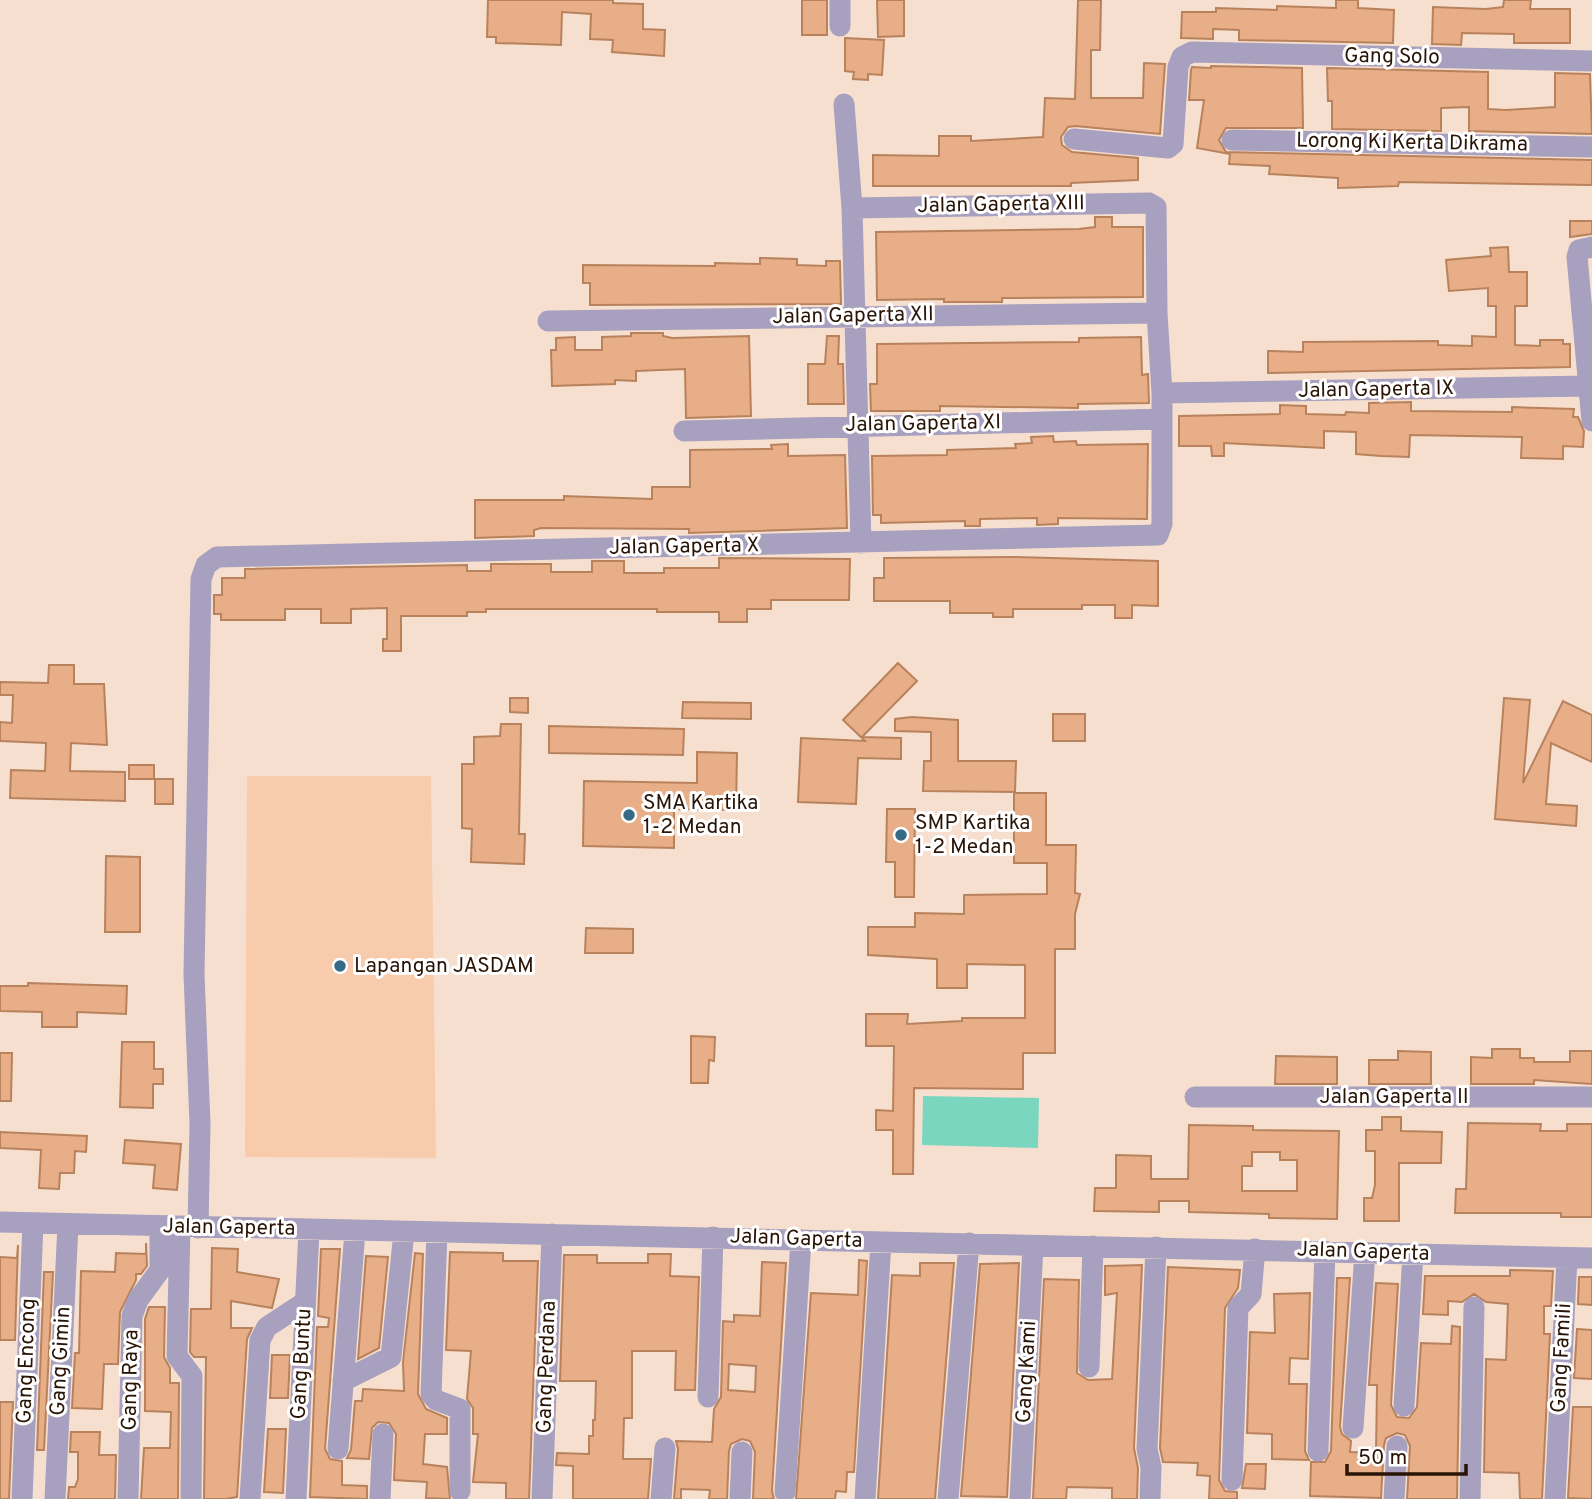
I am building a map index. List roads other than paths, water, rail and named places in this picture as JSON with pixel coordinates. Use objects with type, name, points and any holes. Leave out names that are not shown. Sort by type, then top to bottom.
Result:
[{"type":"street","points":[[840,0],[840,26]]},
{"type":"street","name":"Gang Solo","points":[[1074,139],[1162,150],[1173,144],[1178,67],[1182,57],[1192,52],[1592,61]]},
{"type":"street","points":[[844,104],[852,208],[861,543]]},
{"type":"street","name":"Lorong Ki Kerta Dikrama","points":[[1232,140],[1592,147]]},
{"type":"street","name":"Jalan Gaperta XIII","points":[[852,208],[1149,203],[1156,207],[1158,215],[1157,313]]},
{"type":"street","points":[[1592,247],[1579,250],[1577,257],[1592,421]]},
{"type":"street","points":[[1157,313],[1162,419]]},
{"type":"street","name":"Jalan Gaperta XII","points":[[548,321],[1157,313]]},
{"type":"street","name":"Jalan Gaperta IX","points":[[1162,393],[1590,386]]},
{"type":"street","name":"Jalan Gaperta XI","points":[[684,431],[1162,419]]},
{"type":"street","name":"Jalan Gaperta X","points":[[179,1227],[200,1124],[194,974],[201,579],[206,565],[217,557],[1150,537],[1158,535],[1162,524],[1162,419]]},
{"type":"street","name":"Jalan Gaperta II","points":[[1195,1097],[1592,1097]]},
{"type":"street","name":"Jalan Gaperta","points":[[0,1222],[1592,1258]]},
{"type":"street","name":"Gang Encong","points":[[22,1499],[33,1223]]},
{"type":"street","name":"Gang Gimin","points":[[55,1499],[68,1224]]},
{"type":"street","points":[[179,1227],[177,1356],[192,1376],[191,1499]]},
{"type":"street","name":"Gang Raya","points":[[128,1499],[132,1316],[144,1291],[160,1270],[179,1227]]},
{"type":"street","name":"Gang Buntu","points":[[296,1499],[309,1230]]},
{"type":"street","points":[[338,1449],[355,1231]]},
{"type":"street","points":[[343,1381],[391,1357],[404,1232]]},
{"type":"street","points":[[438,1232],[431,1394],[436,1400],[460,1409],[460,1491]]},
{"type":"street","name":"Gang Perdana","points":[[542,1499],[552,1234]]},
{"type":"street","points":[[708,1397],[713,1237]]},
{"type":"street","points":[[785,1492],[801,1240]]},
{"type":"street","points":[[865,1499],[881,1242]]},
{"type":"street","points":[[948,1499],[969,1243]]},
{"type":"street","name":"Gang Kami","points":[[1020,1499],[1033,1246]]},
{"type":"street","points":[[1089,1367],[1093,1246]]},
{"type":"street","points":[[1150,1499],[1151,1467],[1147,1449],[1156,1247]]},
{"type":"street","points":[[1232,1480],[1238,1308],[1251,1294],[1255,1249]]},
{"type":"street","points":[[1318,1451],[1325,1251]]},
{"type":"street","points":[[1353,1428],[1365,1252]]},
{"type":"street","points":[[1404,1406],[1413,1254]]},
{"type":"street","name":"Gang Famili","points":[[1555,1499],[1567,1258]]},
{"type":"street","points":[[250,1499],[260,1340],[267,1327],[305,1302]]},
{"type":"street","points":[[1470,1499],[1474,1307]]},
{"type":"street","points":[[380,1499],[383,1434]]},
{"type":"street","points":[[1394,1499],[1397,1446]]},
{"type":"street","points":[[661,1499],[665,1448]]},
{"type":"street","points":[[740,1499],[743,1452]]},
{"type":"water","points":[[923,1096],[1039,1098],[1038,1148],[922,1145]]},
{"type":"place","name":"SMA Kartika 1-2 Medan","points":[[629,815]]},
{"type":"place","name":"SMP Kartika 1-2 Medan","points":[[901,835]]},
{"type":"place","name":"Lapangan JASDAM","points":[[340,966]]}]
